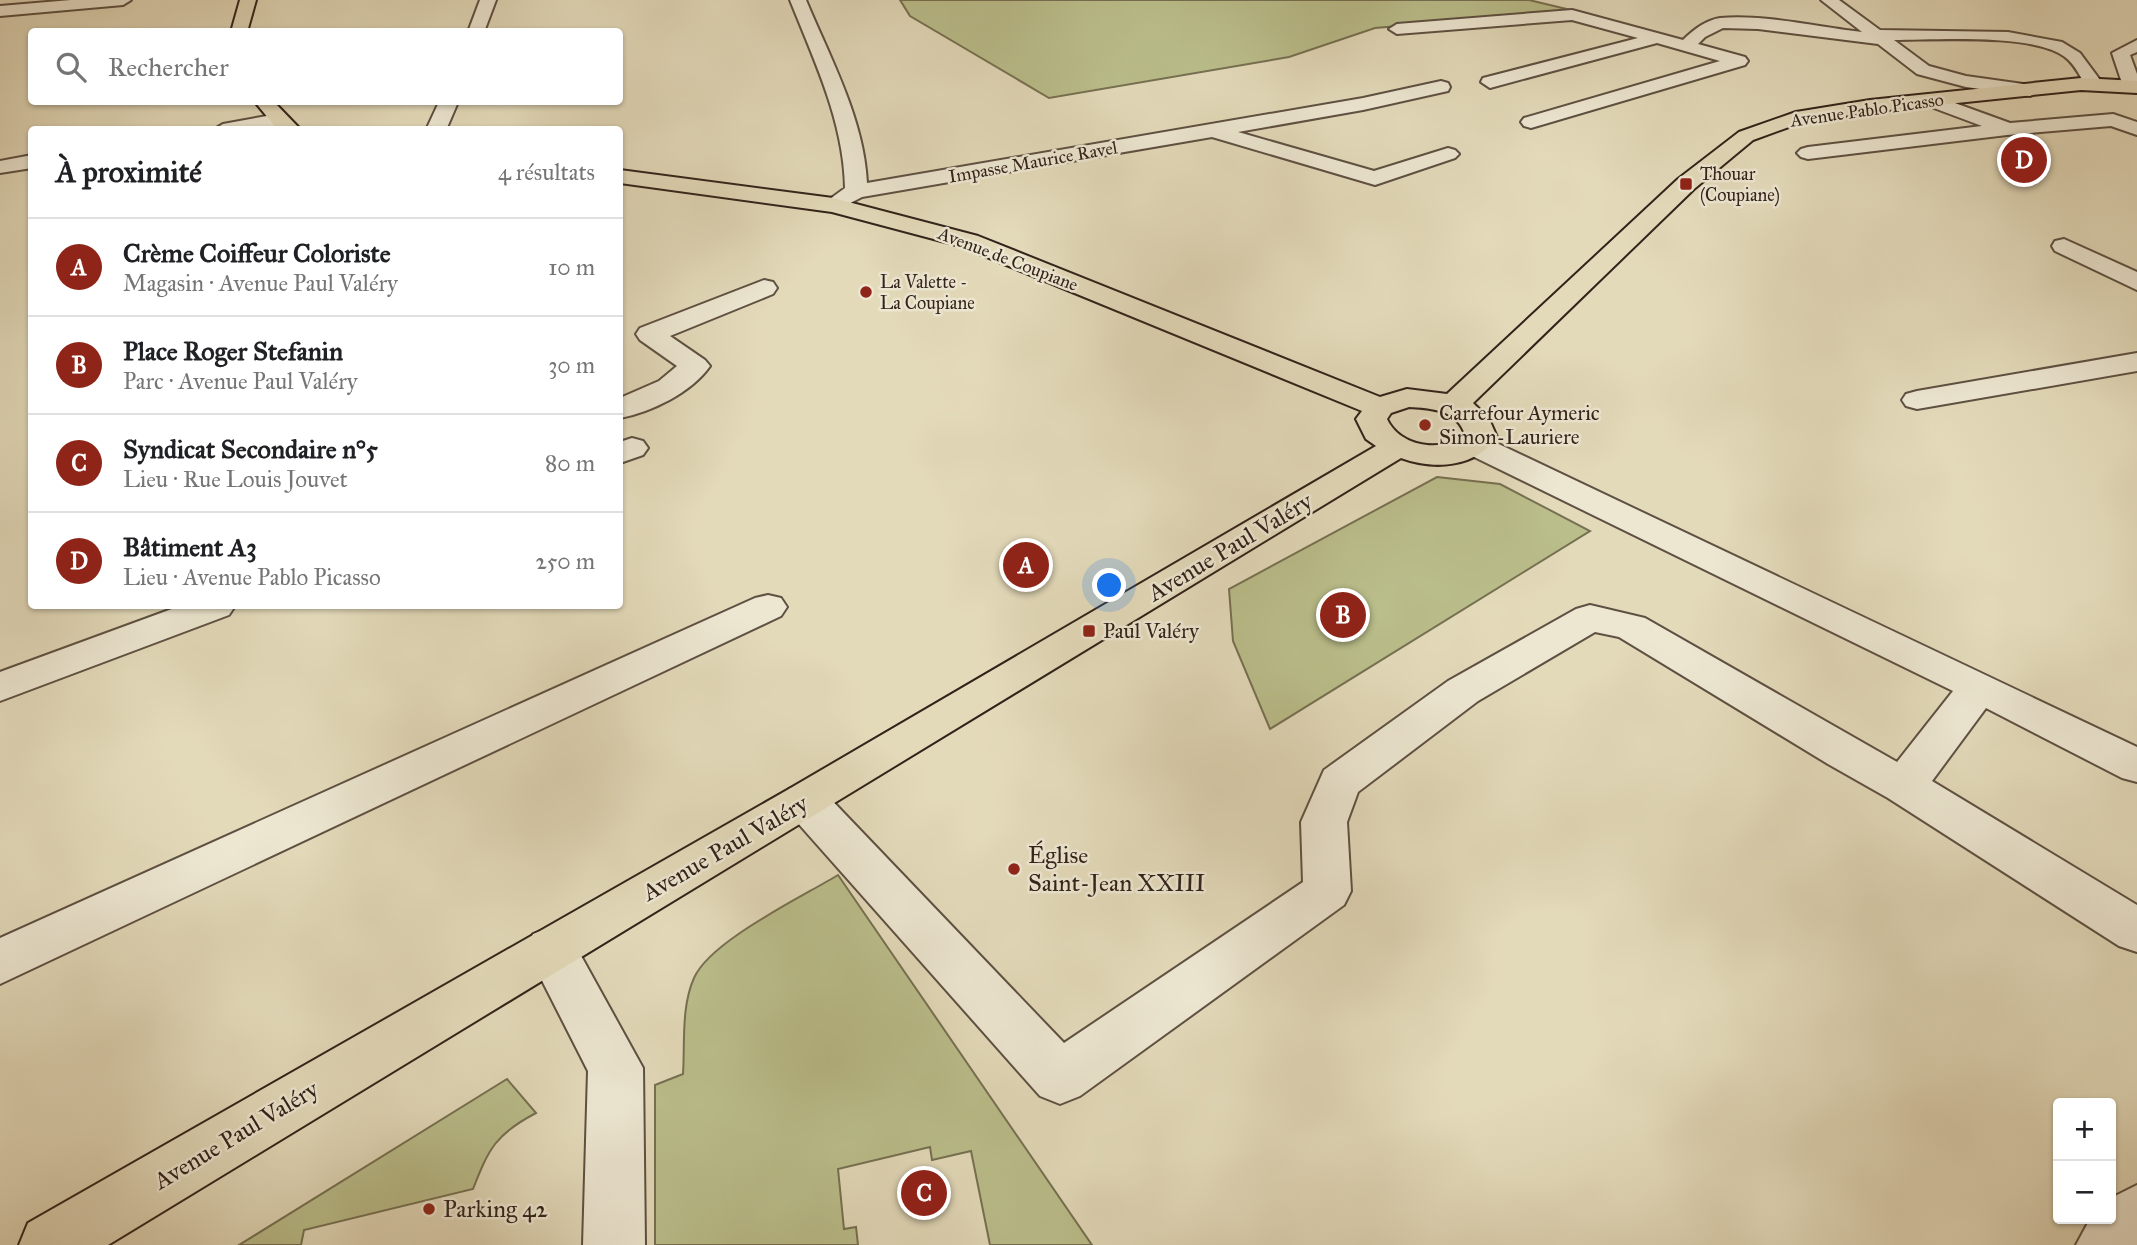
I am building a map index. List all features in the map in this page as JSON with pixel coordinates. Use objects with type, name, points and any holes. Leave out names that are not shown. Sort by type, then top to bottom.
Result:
[{"type":"main road","points":[[240,28],[248,0]]},
{"type":"main road","name":"Avenue Pablo Picasso","points":[[1452,405],[1686,184],[1746,136],[1808,116],[1930,100],[2095,84],[2134,87]]},
{"type":"main road","points":[[267,105],[284,125]]},
{"type":"main road","name":"Avenue de Coupiane","points":[[623,176],[833,205],[969,242],[1378,407]]},
{"type":"main road","points":[[1407,398],[1452,405],[1473,417],[1479,427],[1480,437],[1475,445],[1449,455],[1414,453],[1397,447],[1384,440],[1371,422],[1372,414],[1378,407],[1407,398]]},
{"type":"main road","name":"Avenue Paul Valéry","points":[[50,1245],[805,801],[1397,447]]},
{"type":"street","points":[[0,11],[123,0]]},
{"type":"street","points":[[478,28],[488,0]]},
{"type":"street","points":[[798,0],[840,107],[857,175],[856,191],[833,205]]},
{"type":"street","points":[[1829,0],[1959,97]]},
{"type":"street","points":[[1396,29],[1572,15],[1739,61],[1531,122]]},
{"type":"street","points":[[1687,46],[1699,33],[1720,23],[1758,24],[1880,37],[2011,38],[2048,43],[2073,55],[2095,84]]},
{"type":"street","points":[[1490,82],[1657,38]]},
{"type":"street","points":[[2134,87],[2121,53],[2137,46]]},
{"type":"street","points":[[1923,70],[1966,81],[2030,90]]},
{"type":"street","name":"Impasse Maurice Ravel","points":[[856,191],[991,170],[1363,104],[1441,87]]},
{"type":"street","points":[[1930,100],[2008,130]]},
{"type":"street","points":[[438,126],[447,105]]},
{"type":"street","points":[[1808,153],[2113,120],[2137,129]]},
{"type":"street","name":"Impasse Maurice Ravel","points":[[1211,130],[1375,178],[1448,154]]},
{"type":"street","points":[[0,167],[28,162]]},
{"type":"street","points":[[2064,246],[2137,282]]},
{"type":"street","points":[[623,408],[670,387],[695,366],[650,334],[764,288]]},
{"type":"street","points":[[1917,400],[2137,362]]},
{"type":"street","points":[[1475,445],[1979,687],[2137,766]]},
{"type":"street","points":[[0,962],[768,607]]},
{"type":"street","points":[[0,687],[208,609]]},
{"type":"street","points":[[805,801],[1060,1078],[1327,891],[1324,822],[1340,782],[1463,691],[1590,618],[1631,627],[1843,753],[1904,786],[2137,931]]},
{"type":"street","points":[[1904,786],[1979,687]]},
{"type":"street","points":[[551,949],[616,1068],[614,1245]]},
{"type":"street","points":[[2108,1245],[2137,1215]]},
{"type":"green space","points":[[900,0],[1529,0],[1575,11],[1375,28],[1289,57],[1049,98],[910,16]]},
{"type":"green space","points":[[1437,477],[1500,484],[1590,531],[1270,729],[1233,641],[1229,589]]},
{"type":"green space","points":[[838,875],[1092,1245],[990,1245],[971,1151],[932,1160],[930,1147],[838,1169],[844,1229],[856,1227],[858,1245],[655,1245],[655,1085],[683,1074],[685,1013],[694,978],[718,949],[737,935]]},
{"type":"green space","points":[[507,1079],[536,1113],[503,1135],[489,1152],[473,1189],[304,1230],[301,1245],[239,1245]]},
{"type":"place","name":"Bâtiment A3","points":[[2024,160]]},
{"type":"place","name":"Thouar (Coupiane)","points":[[1686,184]]},
{"type":"place","name":"La Valette - La Coupiane","points":[[866,292]]},
{"type":"place","name":"Carrefour Aymeric Simon-Lauriere","points":[[1425,425]]},
{"type":"place","name":"Crème Coiffeur Coloriste","points":[[1026,565]]},
{"type":"place","name":"Place Roger Stefanin","points":[[1343,615]]},
{"type":"place","name":"Paul Valéry","points":[[1089,631]]},
{"type":"place","name":"Église Saint-Jean XXIII","points":[[1014,869]]},
{"type":"place","name":"Syndicat Secondaire n°5","points":[[924,1193]]},
{"type":"place","name":"Parking 42","points":[[429,1209]]}]
